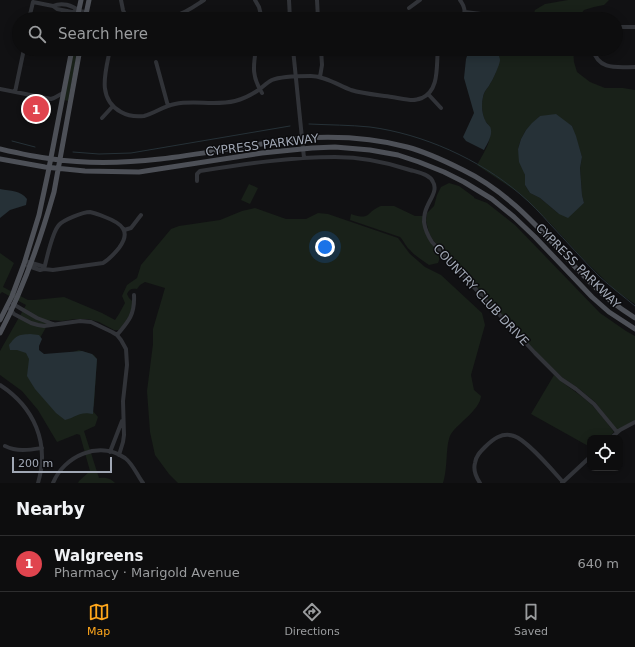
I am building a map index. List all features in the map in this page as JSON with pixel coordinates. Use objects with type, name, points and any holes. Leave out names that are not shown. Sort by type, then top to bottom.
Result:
[{"type":"main road","points":[[79,11],[82,0]]},
{"type":"main road","points":[[86,12],[89,0]]},
{"type":"main road","points":[[0,333],[25,262],[39,215],[71,56]]},
{"type":"main road","points":[[0,320],[10,306],[31,265],[54,192],[79,56]]},
{"type":"main road","name":"CYPRESS PARKWAY","points":[[0,148],[50,159],[106,162],[162,159],[301,138],[355,138],[408,147],[465,171],[489,185],[510,200],[597,289],[635,318]]},
{"type":"main road","name":"CYPRESS PARKWAY","points":[[0,159],[85,171],[140,172],[303,148],[335,147],[370,150],[398,155],[444,172],[492,199],[535,237],[592,297],[609,312],[635,329]]},
{"type":"street","points":[[121,0],[124,12]]},
{"type":"street","points":[[184,12],[204,0]]},
{"type":"street","points":[[255,0],[260,12]]},
{"type":"street","points":[[289,0],[290,12]]},
{"type":"street","points":[[318,0],[318,12]]},
{"type":"street","points":[[409,8],[420,0]]},
{"type":"street","points":[[460,0],[465,12]]},
{"type":"street","points":[[30,12],[32,1],[53,6],[58,4],[73,6],[79,11],[86,12]]},
{"type":"street","points":[[623,27],[635,27]]},
{"type":"street","points":[[15,92],[23,56]]},
{"type":"street","points":[[109,56],[104,80],[107,97],[113,106],[125,114],[136,116],[148,115],[168,106],[186,103],[229,102],[261,91],[269,82],[277,79],[312,76],[320,77],[358,92],[415,100],[428,94],[433,88],[437,56]]},
{"type":"street","points":[[255,56],[254,73],[261,91]]},
{"type":"street","points":[[293,56],[304,158]]},
{"type":"street","points":[[320,77],[321,56]]},
{"type":"street","points":[[595,56],[603,64],[613,67],[635,67]]},
{"type":"street","points":[[156,62],[168,106]]},
{"type":"street","points":[[331,88],[333,82]]},
{"type":"street","points":[[0,89],[51,99],[63,93]]},
{"type":"street","points":[[428,94],[441,108]]},
{"type":"street","points":[[102,118],[113,106]]},
{"type":"street","name":"COUNTRY CLUB DRIVE","points":[[197,181],[197,174],[200,171],[304,158],[336,157],[362,159],[398,166],[420,173],[433,180],[434,193],[426,208],[424,222],[427,234],[432,242],[535,353],[562,379],[594,404],[617,432]]},
{"type":"street","points":[[25,262],[40,270],[53,270],[104,263],[110,259],[123,243],[125,237],[124,230],[118,223],[93,213],[85,213],[64,221],[55,231],[44,269]]},
{"type":"street","points":[[124,230],[131,228],[142,215]]},
{"type":"street","points":[[117,335],[130,317],[135,305],[134,295]]},
{"type":"street","points":[[10,306],[14,314],[31,323],[44,326],[86,321],[117,335],[121,340],[126,349],[127,365],[123,400],[124,435],[118,455]]},
{"type":"street","points":[[10,306],[56,325]]},
{"type":"street","points":[[0,385],[17,397],[29,412],[37,428],[42,448],[42,468],[38,483]]},
{"type":"street","points":[[110,452],[123,419]]},
{"type":"street","points":[[614,435],[635,422]]},
{"type":"street","points":[[480,483],[474,469],[477,456],[492,441],[500,436],[515,436],[523,440],[563,483],[587,460]]},
{"type":"street","points":[[5,446],[19,450],[42,448]]},
{"type":"street","points":[[53,483],[55,477],[62,468],[73,458],[82,454],[101,451],[118,455],[130,463],[143,483]]},
{"type":"shaded area","points":[[568,0],[609,0],[604,5],[584,10],[582,12],[534,12],[535,10],[545,4]]},
{"type":"shaded area","points":[[72,56],[77,56],[68,101],[64,100]]},
{"type":"shaded area","points":[[467,56],[499,56],[500,59],[496,72],[484,93],[482,100],[482,110],[486,122],[490,127],[491,133],[484,150],[466,141],[463,137],[474,113],[464,78]]},
{"type":"shaded area","points":[[499,56],[574,56],[577,72],[590,82],[605,88],[635,90],[635,304],[616,291],[519,193],[477,165],[486,148],[491,133],[490,127],[485,121],[482,103],[485,91],[490,84],[499,62]],"holes":[[[540,116],[567,123],[572,126],[582,157],[580,168],[584,203],[578,208],[559,214],[540,198],[530,193],[525,185],[525,175],[518,149],[526,130]]]},
{"type":"shaded area","points":[[556,114],[572,126],[582,157],[580,168],[584,203],[568,218],[559,214],[540,198],[530,193],[525,185],[525,175],[519,162],[518,149],[526,130],[540,116]]},
{"type":"shaded area","points":[[449,183],[459,186],[474,198],[487,203],[515,225],[600,313],[635,336],[635,420],[617,430],[595,402],[563,378],[535,351],[433,240],[429,233],[426,221],[427,213],[434,206],[441,187]]},
{"type":"shaded area","points":[[249,184],[258,188],[250,204],[241,200]]},
{"type":"shaded area","points":[[0,189],[15,191],[21,194],[27,199],[26,205],[10,210],[0,218]]},
{"type":"shaded area","points":[[381,206],[394,206],[415,216],[423,216],[425,232],[430,242],[441,255],[438,263],[429,265],[412,252],[400,237],[350,220],[351,214],[362,217],[366,216]]},
{"type":"shaded area","points":[[255,208],[286,219],[306,219],[318,213],[328,214],[398,238],[410,254],[425,267],[441,275],[482,313],[485,325],[471,375],[474,390],[481,396],[480,401],[450,436],[443,483],[178,483],[169,474],[155,455],[150,432],[147,391],[153,344],[153,329],[165,288],[145,282],[137,289],[131,289],[128,292],[127,294],[129,298],[133,302],[128,317],[119,330],[114,330],[99,322],[88,319],[62,321],[50,320],[39,340],[36,349],[42,354],[52,355],[68,354],[79,350],[94,355],[97,359],[94,405],[92,410],[98,417],[95,426],[84,431],[99,478],[108,478],[115,483],[78,483],[90,471],[80,435],[77,434],[57,442],[38,410],[22,391],[0,375],[0,351],[26,305],[2,292],[0,294],[0,253],[14,263],[3,287],[28,300],[64,297],[115,320],[125,303],[122,296],[127,285],[137,278],[141,265],[171,229],[179,226],[220,220],[242,211]]},
{"type":"shaded area","points":[[30,334],[39,335],[42,339],[39,350],[44,354],[82,351],[92,354],[97,359],[93,414],[84,413],[65,420],[56,413],[35,389],[27,376],[29,359],[26,353],[17,350],[10,350],[9,345],[18,336]]},
{"type":"shaded area","points":[[554,375],[592,405],[614,432],[611,435],[587,435],[587,445],[531,414]]},
{"type":"waterway","points":[[309,124],[362,126],[390,130],[430,142],[468,159],[504,181],[524,197],[600,277],[635,306]]},
{"type":"waterway","points":[[73,152],[99,154],[131,153],[290,126]]},
{"type":"waterway","points":[[12,141],[35,147]]},
{"type":"place","name":"Walgreens","points":[[36,109]]}]
